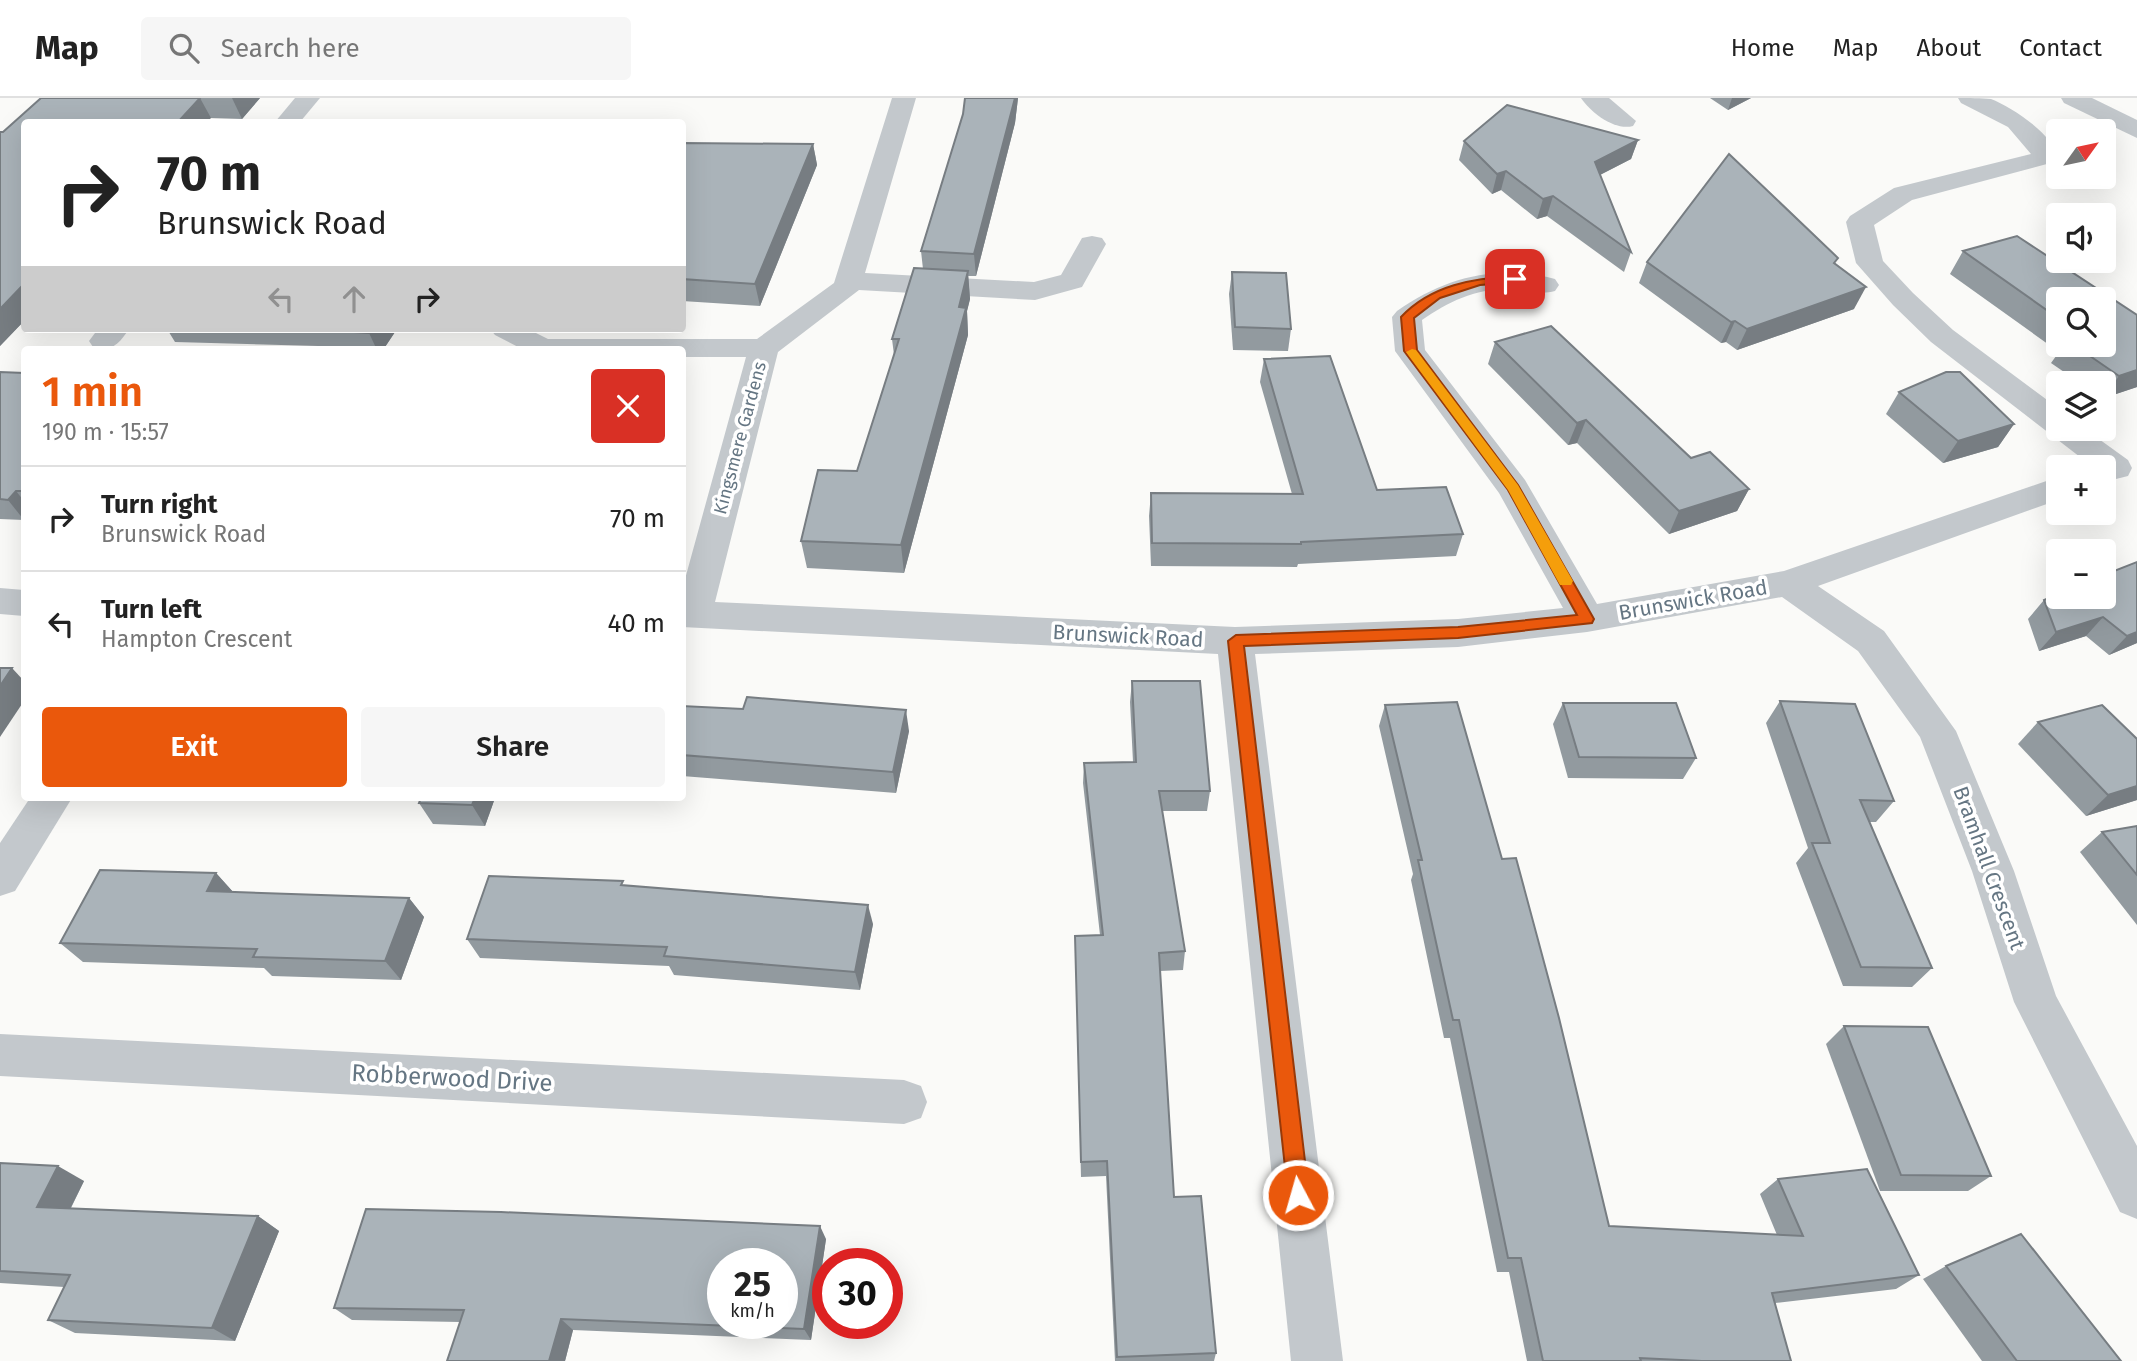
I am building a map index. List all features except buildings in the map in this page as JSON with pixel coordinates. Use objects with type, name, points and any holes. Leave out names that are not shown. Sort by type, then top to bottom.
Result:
[{"type":"street","points":[[290,119],[308,98]]},
{"type":"street","points":[[904,98],[848,281],[1035,292],[1072,281],[1092,244]]},
{"type":"street","points":[[1593,98],[1624,121]]},
{"type":"street","points":[[1970,98],[2017,122],[2048,157],[1903,194],[1860,222],[1870,263],[1903,299],[1942,337],[2046,415]]},
{"type":"street","points":[[2073,98],[2137,130]]},
{"type":"street","points":[[1545,285],[1515,279],[1479,281],[1436,296],[1407,317],[1410,351],[1513,488],[1587,619]]},
{"type":"street","name":"Kingsmere Gardens","points":[[688,614],[764,348],[846,287],[848,281]]},
{"type":"street","points":[[513,333],[539,346]]},
{"type":"street","points":[[686,348],[764,348]]},
{"type":"street","points":[[2081,441],[2119,467]]},
{"type":"street","name":"Brunswick Road","points":[[688,614],[1236,641],[1458,633],[1587,619],[1788,583],[2046,492]]},
{"type":"street","name":"Bramhall Crescent","points":[[1788,583],[1871,641],[1937,731],[1993,871],[2036,1002],[2137,1195]]},
{"type":"street","points":[[0,601],[21,603]]},
{"type":"street","points":[[1236,641],[1317,1361]]},
{"type":"street","points":[[0,878],[50,801]]},
{"type":"street","name":"Robberwood Drive","points":[[0,1055],[904,1102]]},
{"type":"slow traffic","points":[[1412,352],[1513,488],[1566,581]]},
{"type":"route","points":[[1298,1195],[1236,641],[1458,633],[1587,619],[1513,488],[1410,351],[1407,317],[1436,296],[1479,281],[1515,279]]}]
